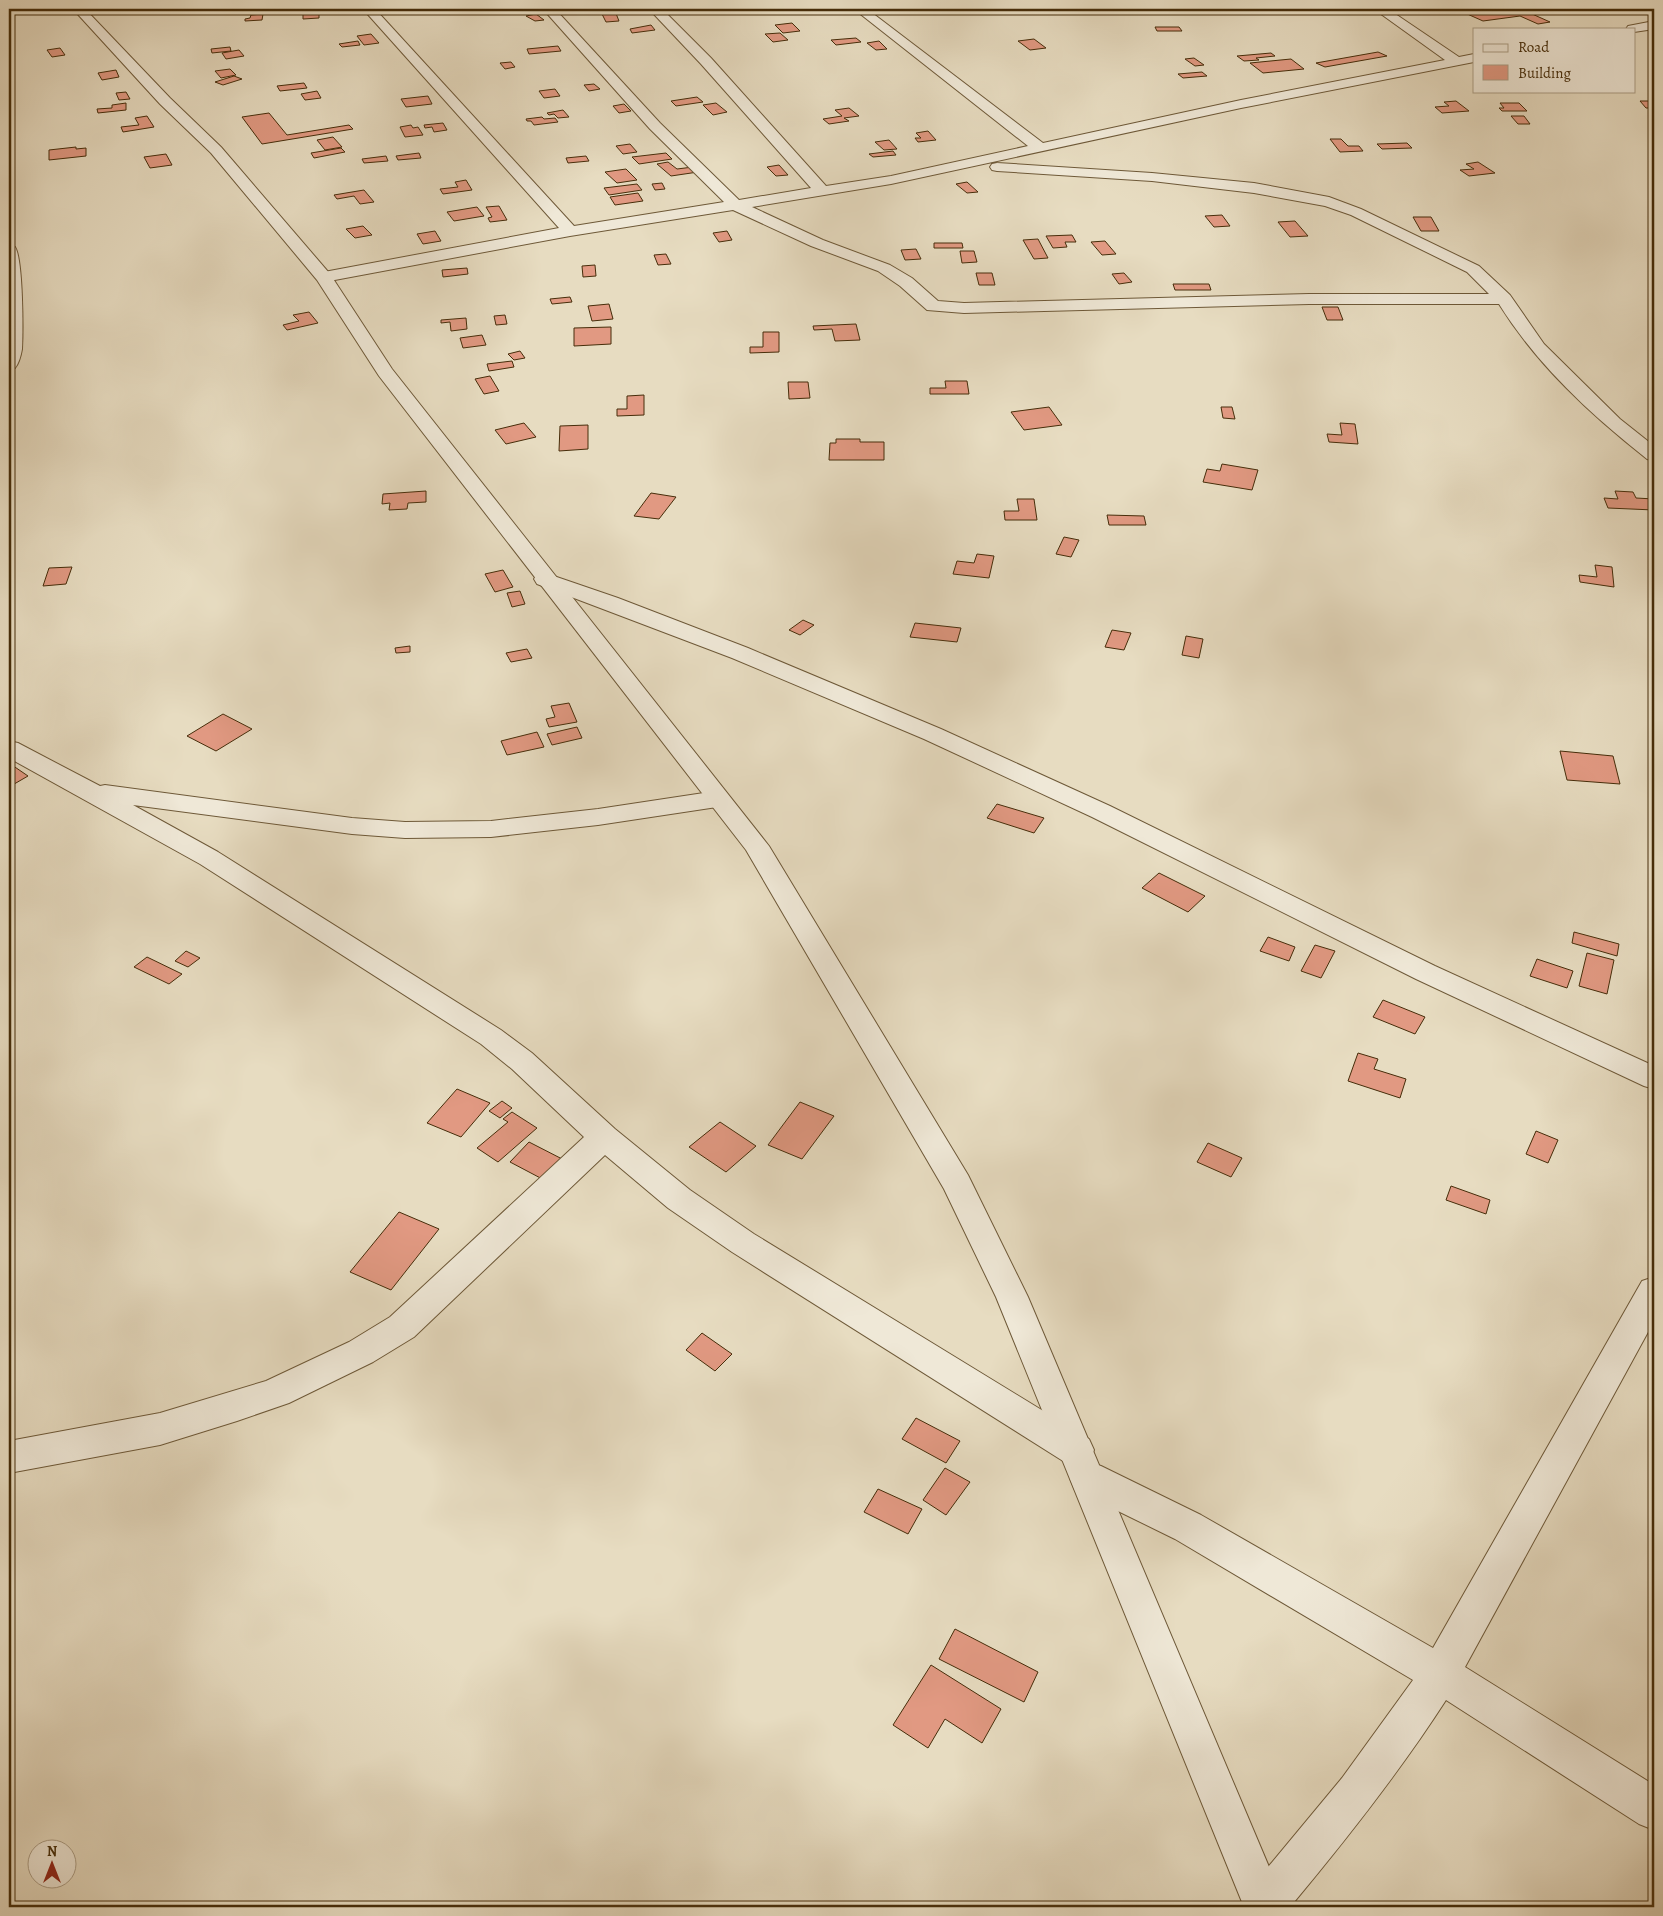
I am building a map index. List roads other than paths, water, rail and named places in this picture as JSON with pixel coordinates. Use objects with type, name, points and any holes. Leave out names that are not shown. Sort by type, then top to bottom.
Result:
[{"type":"street","points":[[79,9],[165,101],[216,150],[324,277],[386,372],[717,799],[756,846],[957,1184],[1012,1297],[1265,1906],[1356,1794],[1408,1724],[1440,1674],[1654,1291]]},
{"type":"street","points":[[369,9],[570,231]]},
{"type":"street","points":[[549,9],[655,126],[736,205],[817,244],[864,259],[884,268],[906,282],[933,306],[1309,299],[1504,298]]},
{"type":"street","points":[[654,9],[706,61],[822,191]]},
{"type":"street","points":[[860,9],[1039,147]]},
{"type":"street","points":[[1380,9],[1457,62]]},
{"type":"street","points":[[1636,28],[1654,25]]},
{"type":"street","points":[[324,277],[570,231],[892,180],[1240,104],[1473,58]]},
{"type":"street","points":[[958,165],[1041,168],[1254,188],[1330,202],[1356,212],[1473,269],[1504,298],[1538,348],[1613,422],[1654,455]]},
{"type":"street","points":[[9,250],[12,265],[13,351],[9,364]]},
{"type":"street","points":[[546,579],[726,646],[956,744],[1159,840],[1394,958],[1654,1078]]},
{"type":"street","points":[[9,748],[209,858],[491,1037],[522,1061],[604,1137],[679,1199],[743,1244],[1082,1464],[1440,1674],[1654,1809]]},
{"type":"street","points":[[90,791],[352,826],[405,830],[492,829],[598,817],[717,799]]},
{"type":"street","points":[[9,1457],[160,1429],[277,1392],[361,1352],[402,1327],[604,1137]]}]
